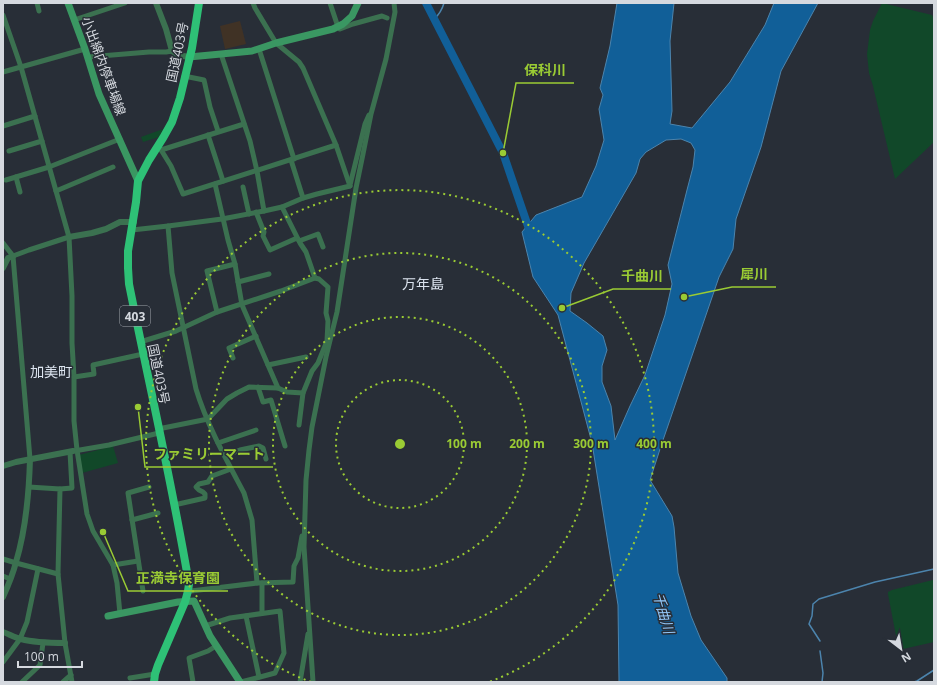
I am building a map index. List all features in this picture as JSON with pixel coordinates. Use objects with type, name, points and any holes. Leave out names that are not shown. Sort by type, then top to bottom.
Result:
[{"type":"highway","name":"国道403号","points":[[154,678],[190,601],[188,592],[190,587],[129,284],[128,251],[133,226],[138,181],[149,160],[160,147],[172,122],[180,98],[184,76],[192,48],[199,3]]},
{"type":"main road","name":"小出綿内停車場線","points":[[68,3],[88,57],[99,94],[138,181]]},
{"type":"main road","points":[[189,57],[252,51],[276,43],[324,31],[343,24],[352,16],[358,3]]},
{"type":"main road","points":[[108,616],[190,601],[216,646],[241,682]]},
{"type":"street","points":[[37,3],[40,11]]},
{"type":"street","points":[[74,20],[123,3]]},
{"type":"street","points":[[156,3],[166,29],[172,51],[178,56],[189,57]]},
{"type":"street","points":[[253,3],[276,43],[299,62],[303,68],[336,145],[350,186]]},
{"type":"street","points":[[330,3],[338,26]]},
{"type":"street","points":[[313,682],[304,535],[306,480],[311,435],[329,341],[337,312],[356,188],[371,114],[386,59],[395,12],[394,3]]},
{"type":"street","points":[[3,15],[21,67],[69,237],[74,377],[72,488],[60,489],[29,487]]},
{"type":"street","points":[[324,31],[331,33],[353,24],[382,16],[386,18]]},
{"type":"street","points":[[3,72],[85,49]]},
{"type":"street","points":[[259,49],[293,159],[303,198]]},
{"type":"street","points":[[88,57],[172,51]]},
{"type":"street","points":[[222,54],[257,170],[264,211]]},
{"type":"street","points":[[184,76],[204,80],[210,107],[218,131]]},
{"type":"street","points":[[350,186],[365,124],[368,116],[371,114]]},
{"type":"street","points":[[3,126],[35,116]]},
{"type":"street","points":[[244,124],[160,147],[171,166],[183,194],[336,145]]},
{"type":"street","points":[[208,135],[223,181]]},
{"type":"street","points":[[6,180],[49,167],[120,139]]},
{"type":"street","points":[[9,151],[42,141]]},
{"type":"street","points":[[56,191],[113,167]]},
{"type":"street","points":[[16,177],[20,192]]},
{"type":"street","points":[[215,184],[222,219],[235,264],[242,305],[278,388]]},
{"type":"street","points":[[3,268],[8,258],[28,250],[69,237],[106,229],[120,222],[133,226],[168,226],[222,219],[282,207],[303,198],[350,186]]},
{"type":"street","points":[[243,187],[249,214]]},
{"type":"street","points":[[282,207],[298,240],[306,252],[315,278]]},
{"type":"street","points":[[256,212],[264,232],[263,236],[270,250],[318,234],[322,246]]},
{"type":"street","points":[[168,226],[172,272],[196,389],[212,430],[244,493],[252,520],[262,613]]},
{"type":"street","points":[[3,243],[13,256],[30,459],[29,487],[25,520],[16,563],[3,597]]},
{"type":"street","points":[[218,312],[207,271],[235,264]]},
{"type":"street","points":[[238,282],[269,274]]},
{"type":"street","points":[[140,342],[160,337],[184,328],[218,312],[242,305],[315,278],[319,279],[328,287],[326,313],[329,341],[318,363],[312,371],[303,393],[299,424]]},
{"type":"street","points":[[233,358],[229,348],[256,336]]},
{"type":"street","points":[[74,377],[94,374],[93,365],[143,354]]},
{"type":"street","points":[[268,365],[306,357]]},
{"type":"street","points":[[3,466],[30,459],[109,445],[208,419],[227,399],[249,387],[278,388],[286,392],[303,393]]},
{"type":"street","points":[[258,387],[263,402],[271,400],[285,446]]},
{"type":"street","points":[[218,443],[256,430]]},
{"type":"street","points":[[225,456],[240,450],[259,446],[263,448],[266,459]]},
{"type":"street","points":[[73,451],[92,531],[113,565],[117,582],[120,614]]},
{"type":"street","points":[[174,505],[205,498],[205,494],[196,487],[199,484],[208,482],[212,476],[231,469]]},
{"type":"street","points":[[143,591],[128,493],[149,487]]},
{"type":"street","points":[[60,489],[58,574],[65,643],[72,682]]},
{"type":"street","points":[[132,520],[158,513]]},
{"type":"street","points":[[190,587],[293,582],[294,566],[298,558],[302,536],[304,535]]},
{"type":"street","points":[[3,559],[58,574]]},
{"type":"street","points":[[113,565],[138,561]]},
{"type":"street","points":[[3,662],[20,639],[27,622],[38,569]]},
{"type":"street","points":[[3,576],[10,579]]},
{"type":"street","points":[[205,626],[230,618],[280,610],[284,653],[275,673],[241,682]]},
{"type":"street","points":[[246,616],[258,677]]},
{"type":"street","points":[[300,682],[309,623]]},
{"type":"street","points":[[3,632],[20,639],[43,643],[65,643]]},
{"type":"street","points":[[22,682],[40,665],[43,643]]},
{"type":"street","points":[[193,682],[189,658],[208,651],[216,646]]},
{"type":"street","points":[[63,682],[71,676]]},
{"type":"street","points":[[130,678],[154,678]]},
{"type":"shaded area","points":[[240,21],[246,44],[225,49],[220,26]]},
{"type":"green space","points":[[882,3],[932,15],[934,19],[934,142],[895,179],[869,73],[867,54],[870,30]]},
{"type":"green space","points":[[163,129],[159,137],[143,142],[141,137]]},
{"type":"green space","points":[[113,446],[118,463],[82,473],[79,455]]},
{"type":"green space","points":[[934,580],[934,642],[899,649],[888,592]]},
{"type":"water","points":[[617,3],[674,3],[670,41],[672,111],[670,124],[692,128],[730,82],[765,25],[774,3],[818,3],[781,71],[761,147],[736,219],[733,249],[719,277],[650,480],[672,516],[678,573],[691,616],[701,640],[727,678],[727,682],[619,682],[618,605],[592,443],[558,315],[533,277],[522,232],[536,215],[582,197],[596,166],[604,140],[599,109],[603,95],[600,88],[610,46]],"holes":[[[681,139],[691,143],[695,150],[693,167],[668,265],[672,284],[665,315],[645,375],[615,440],[611,406],[602,382],[602,366],[607,350],[603,336],[570,311],[571,293],[584,263],[636,173],[640,159],[646,152],[666,140]]]},
{"type":"waterway","points":[[426,3],[503,153],[531,235]]},
{"type":"waterway","points":[[434,19],[440,12],[444,3]]},
{"type":"waterway","points":[[820,641],[809,624],[812,616],[813,604],[819,599],[875,582],[934,569]]},
{"type":"waterway","points":[[820,651],[823,673],[822,682]]},
{"type":"waterway","points":[[914,682],[934,670]]},
{"type":"place","name":"保科川","points":[[503,153]]},
{"type":"place","name":"犀川","points":[[684,297]]},
{"type":"place","name":"千曲川","points":[[562,308]]},
{"type":"place","name":"ファミリーマート","points":[[138,407]]},
{"type":"place","name":"正満寺保育園","points":[[103,532]]},
{"type":"district","name":"万年島","points":[[423,283]]},
{"type":"district","name":"加美町","points":[[51,371]]}]
